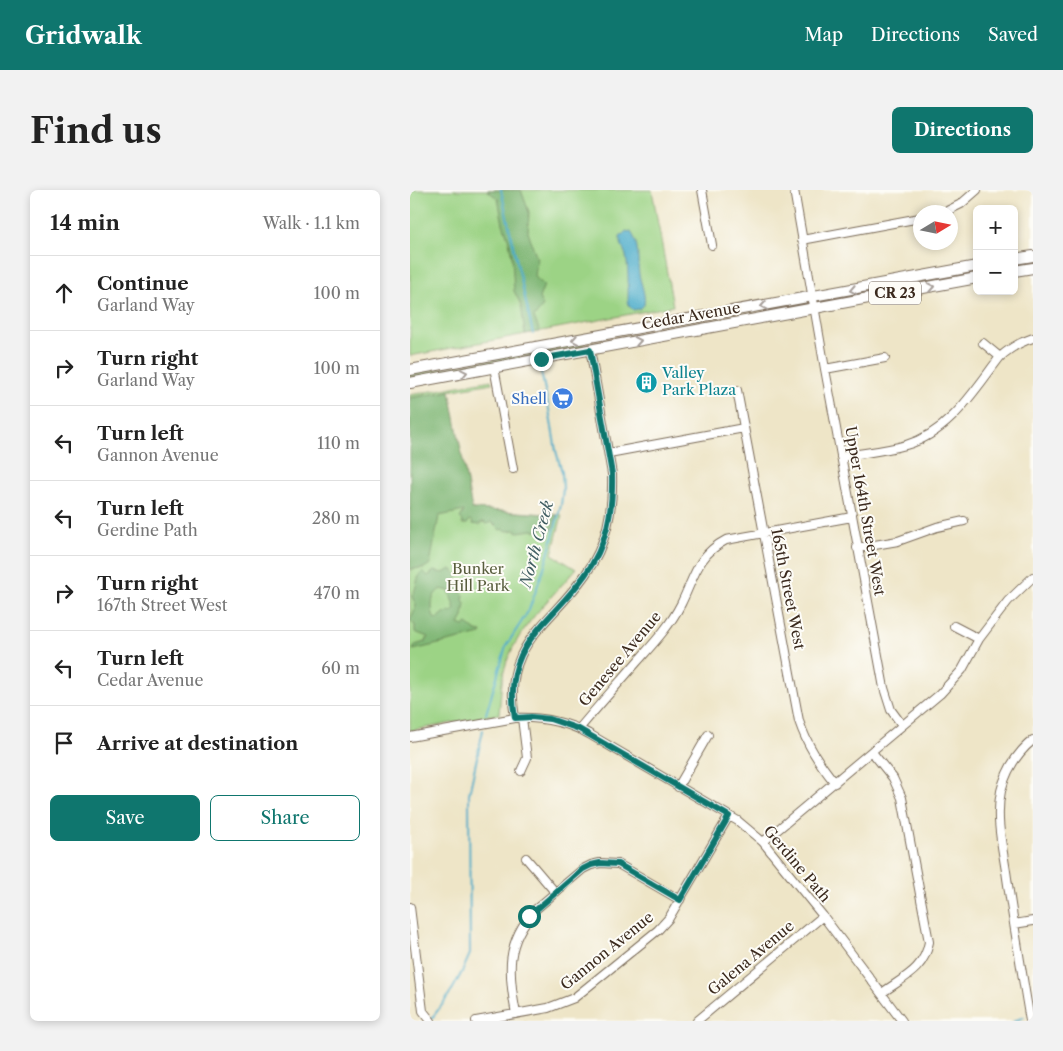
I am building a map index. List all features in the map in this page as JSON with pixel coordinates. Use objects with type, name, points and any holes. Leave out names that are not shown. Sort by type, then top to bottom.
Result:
[{"type":"main road","points":[[1018,258],[1033,256]]},
{"type":"main road","name":"Cedar Avenue","points":[[410,370],[973,267]]},
{"type":"main road","points":[[1018,270],[1033,268]]},
{"type":"main road","name":"Cedar Avenue","points":[[410,383],[973,279]]},
{"type":"main road","points":[[590,350],[602,340],[623,332]]},
{"type":"street","points":[[702,190],[712,245]]},
{"type":"street","name":"Upper 164th Street West","points":[[794,190],[857,548],[884,688],[892,710],[902,725]]},
{"type":"street","points":[[958,206],[977,190]]},
{"type":"street","points":[[802,240],[913,219]]},
{"type":"street","points":[[841,457],[904,446],[932,434],[956,414],[1000,357],[1016,344],[1033,338]]},
{"type":"street","points":[[983,343],[1000,357]]},
{"type":"street","points":[[522,771],[527,758],[519,718],[512,700],[514,670],[520,654],[532,636],[585,576],[604,539],[610,518],[613,495],[612,474],[590,350]]},
{"type":"street","points":[[825,369],[885,358]]},
{"type":"street","points":[[494,367],[513,469]]},
{"type":"street","name":"165th Street West","points":[[737,390],[798,721],[813,753],[835,783]]},
{"type":"street","points":[[609,453],[744,428]]},
{"type":"street","name":"Genesee Avenue","points":[[579,729],[664,632],[680,606],[698,564],[715,546],[726,540],[852,517]]},
{"type":"street","points":[[857,548],[898,541],[938,527],[964,521]]},
{"type":"street","points":[[763,842],[940,694],[962,670],[979,638],[1008,601],[1033,577]]},
{"type":"street","points":[[954,626],[979,638]]},
{"type":"street","name":"Gerdine Path","points":[[410,737],[519,718],[550,719],[579,729],[678,786],[748,828],[763,842],[823,916],[902,1021]]},
{"type":"street","points":[[678,786],[708,735]]},
{"type":"street","points":[[1030,1021],[999,825],[1000,800],[1004,780],[1022,750],[1033,740]]},
{"type":"street","points":[[872,752],[893,778],[902,798],[929,942],[927,955],[920,966],[882,993]]},
{"type":"street","name":"Gannon Avenue","points":[[476,1021],[557,1005],[581,994],[658,930],[669,918],[729,816]]},
{"type":"street","points":[[526,858],[555,892]]},
{"type":"street","points":[[516,1014],[510,978],[510,959],[517,935],[529,916],[583,869],[591,865],[608,862],[618,864],[680,900]]},
{"type":"street","points":[[410,907],[422,1006],[428,1018]]},
{"type":"street","name":"Galena Avenue","points":[[697,1021],[823,916]]},
{"type":"street","points":[[1014,924],[1033,921]]},
{"type":"green space","points":[[410,190],[652,190],[673,306],[410,356]]},
{"type":"green space","points":[[487,190],[521,190],[529,212],[528,232],[537,259],[535,277],[544,285],[539,298],[543,306],[534,317],[540,332],[525,334],[521,305],[514,291],[509,241],[498,199]]},
{"type":"green space","points":[[583,343],[584,347],[410,379],[410,374]]},
{"type":"green space","points":[[491,380],[492,383],[410,398],[410,395]]},
{"type":"green space","points":[[450,391],[472,509],[557,515],[552,530],[539,529],[536,531],[518,532],[515,530],[500,530],[492,522],[480,523],[480,525],[473,524],[470,520],[467,524],[462,524],[463,521],[460,518],[464,511],[439,516],[430,564],[424,568],[410,569],[410,398]]},
{"type":"green space","name":"Bunker Hill Park","points":[[472,509],[562,515],[552,554],[576,569],[531,620],[516,642],[505,668],[499,714],[410,731],[410,521]]},
{"type":"green space","points":[[451,569],[458,575],[454,585],[464,595],[463,600],[465,603],[463,617],[459,624],[464,626],[467,624],[476,631],[482,632],[481,634],[413,650],[415,645],[425,642],[428,637],[415,632],[415,625],[410,621],[416,606],[412,596],[419,577],[423,571],[428,576],[434,571],[443,573]],"holes":[[[441,589],[449,591],[455,609],[452,612],[444,613],[437,619],[434,618],[432,610],[433,598]]]},
{"type":"water","points":[[626,231],[631,232],[636,242],[639,274],[644,297],[644,305],[640,309],[633,310],[628,305],[627,262],[620,240],[620,237]]},
{"type":"waterway","name":"North Creek","points":[[501,190],[533,334]]},
{"type":"waterway","name":"North Creek","points":[[486,714],[506,646],[529,610],[547,559],[561,505],[563,489],[562,472],[556,451],[541,372]]},
{"type":"waterway","name":"North Creek","points":[[431,1019],[453,988],[470,954],[469,794],[483,730]]},
{"type":"waterway","points":[[1014,1021],[1024,1017]]},
{"type":"place","name":"Valley Park Plaza","points":[[646,382]]},
{"type":"place","name":"Shell","points":[[563,399]]},
{"type":"route","points":[[529,916],[583,869],[591,865],[608,862],[618,864],[680,900],[729,816],[579,729],[550,719],[515,718],[512,685],[514,670],[520,654],[532,636],[585,576],[604,539],[610,518],[613,495],[609,453],[590,350],[541,359]]}]
